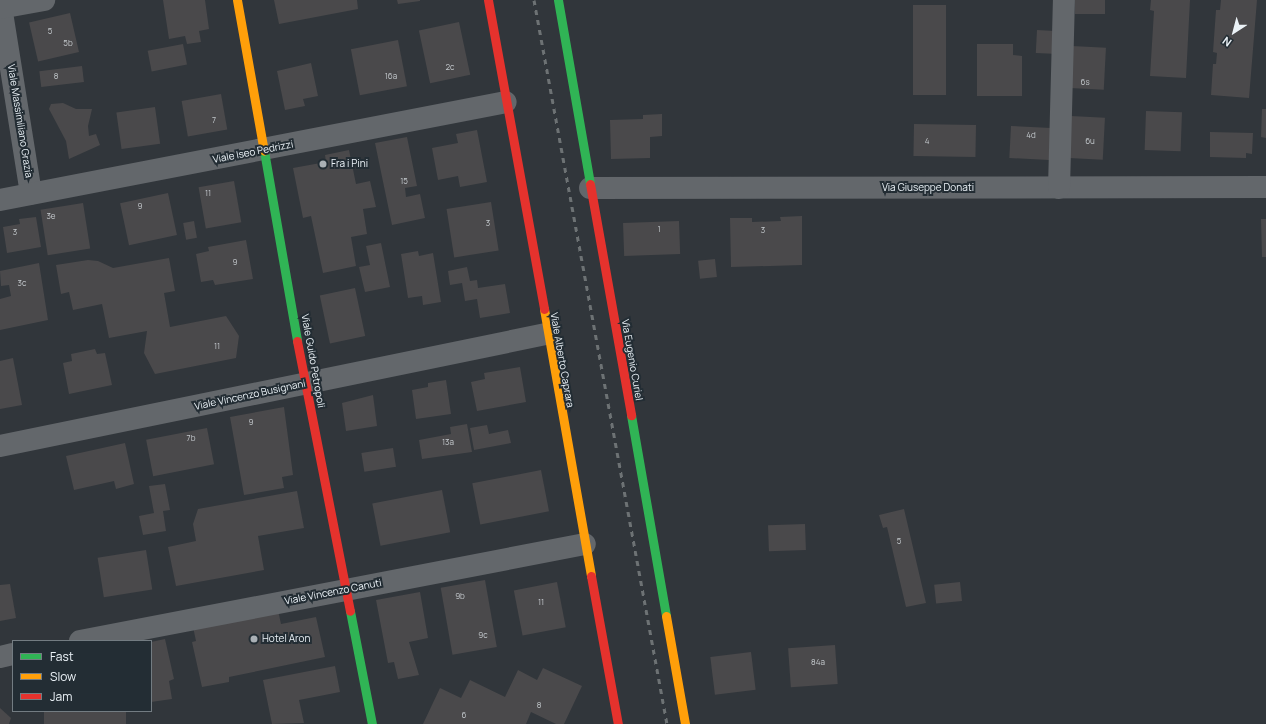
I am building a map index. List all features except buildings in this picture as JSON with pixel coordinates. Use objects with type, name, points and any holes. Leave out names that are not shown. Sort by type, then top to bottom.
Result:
[{"type":"street","points":[[0,5],[44,0]]},
{"type":"street","name":"Viale Guido Petropoli","points":[[237,0],[265,150],[305,384],[372,724]]},
{"type":"street","name":"Viale Alberto Caprara","points":[[488,0],[546,334],[618,724]]},
{"type":"street","name":"Via Eugenio Curiel","points":[[558,0],[685,724]]},
{"type":"street","points":[[1060,188],[1064,0]]},
{"type":"street","name":"Viale Massimiliano Grazia","points":[[0,5],[31,194]]},
{"type":"street","name":"Viale Iseo Pedrizzi","points":[[0,200],[265,150],[506,102]]},
{"type":"street","name":"Via Giuseppe Donati","points":[[590,188],[1266,187]]},
{"type":"street","name":"Viale Vincenzo Busignani","points":[[0,446],[546,334]]},
{"type":"street","name":"Viale Vincenzo Canuti","points":[[85,640],[585,544]]},
{"type":"street","points":[[0,657],[12,654]]},
{"type":"railway","points":[[534,0],[667,724]]},
{"type":"traffic: fast","points":[[558,0],[590,184]]},
{"type":"traffic: fast","points":[[264,151],[297,341]]},
{"type":"traffic: fast","points":[[631,415],[666,616]]},
{"type":"traffic: fast","points":[[350,611],[372,724]]},
{"type":"traffic: slow","points":[[237,0],[264,151]]},
{"type":"traffic: slow","points":[[544,309],[591,576]]},
{"type":"traffic: slow","points":[[666,616],[685,724]]},
{"type":"traffic: jam","points":[[488,0],[544,309]]},
{"type":"traffic: jam","points":[[590,184],[631,415]]},
{"type":"traffic: jam","points":[[297,341],[350,611]]},
{"type":"traffic: jam","points":[[591,576],[618,724]]},
{"type":"place","name":"Fra i Pini","points":[[323,164]]},
{"type":"place","name":"Hotel Aron","points":[[254,639]]}]
